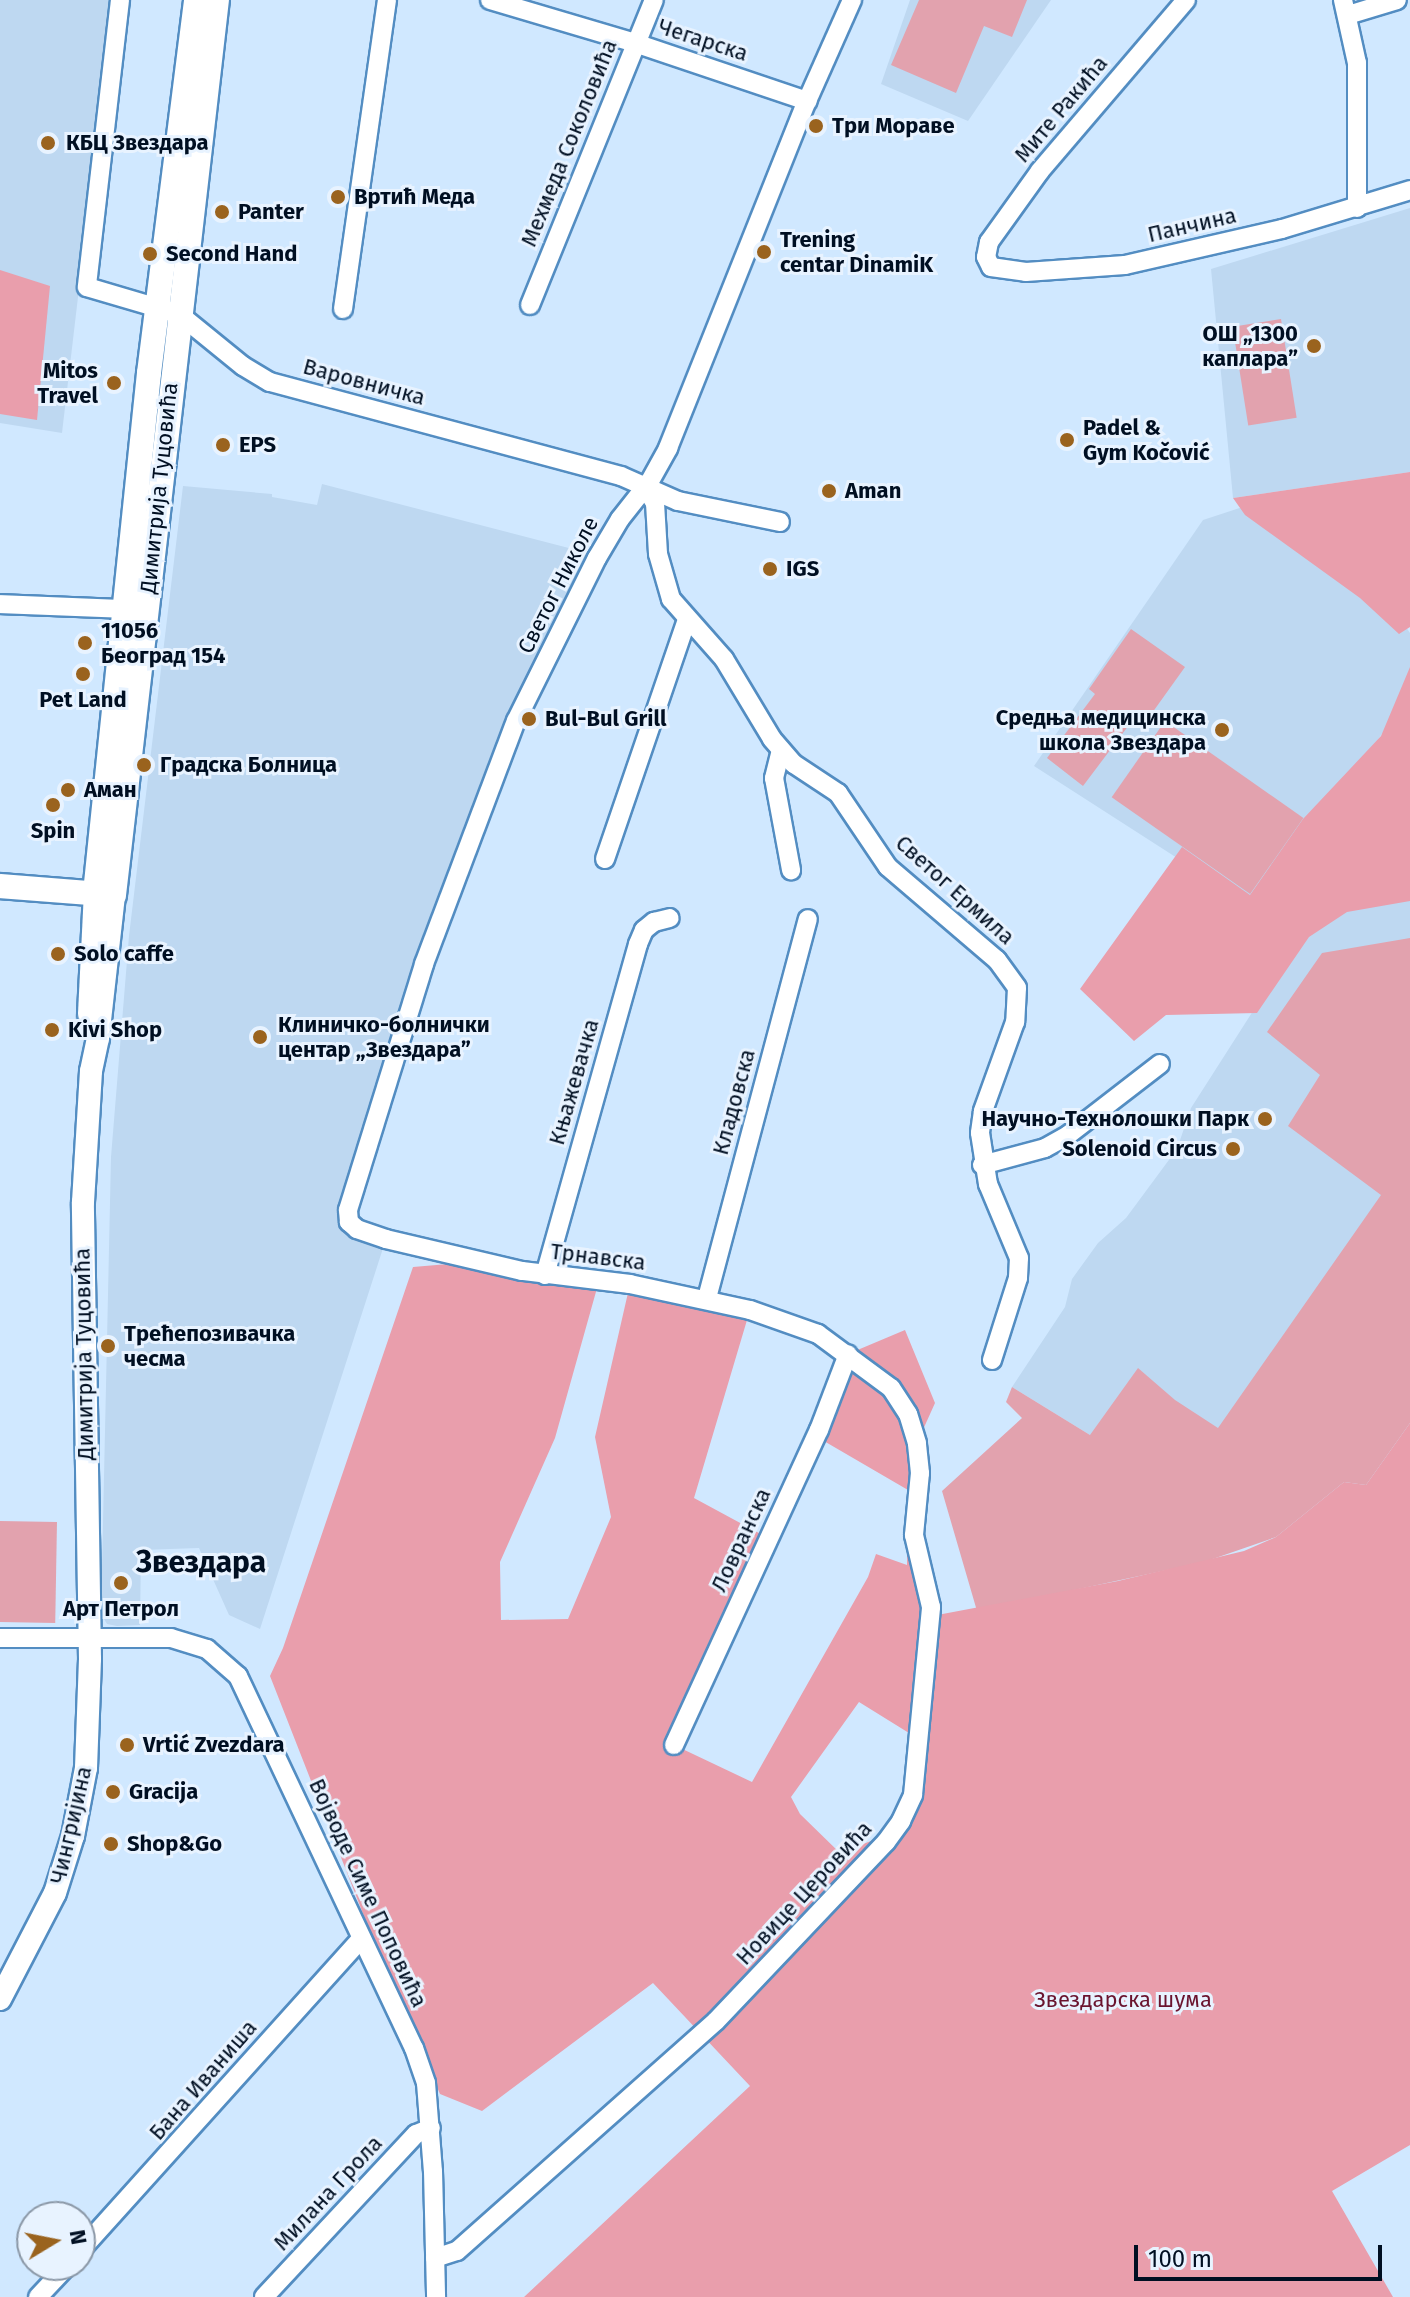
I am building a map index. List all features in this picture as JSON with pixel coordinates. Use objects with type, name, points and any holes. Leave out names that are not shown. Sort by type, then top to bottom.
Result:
[{"type":"main road","name":"Димитрија Туцовића","points":[[104,894],[168,310],[196,0]]},
{"type":"main road","name":"Димитрија Туцовића","points":[[104,894],[125,609],[217,0]]},
{"type":"main road","points":[[0,886],[104,894]]},
{"type":"street","name":"Варовничка","points":[[120,0],[87,287],[168,310],[243,366],[270,382],[621,476],[678,501],[780,522]]},
{"type":"street","points":[[343,309],[387,0]]},
{"type":"street","name":"Чегарска","points":[[490,0],[635,43],[807,101]]},
{"type":"street","name":"Мехмеда Соколовића","points":[[530,305],[654,0]]},
{"type":"street","name":"Светог Николе","points":[[348,1210],[424,964],[516,721],[597,558],[668,448],[807,101],[852,0]]},
{"type":"street","name":"Мите Ракића","points":[[986,257],[989,242],[1040,171],[1186,0]]},
{"type":"street","points":[[1357,208],[1358,80],[1346,8],[1397,0]]},
{"type":"street","name":"Панчина","points":[[986,257],[991,267],[1003,271],[1083,270],[1125,265],[1180,254],[1357,208],[1410,190]]},
{"type":"street","name":"Светог Ермила","points":[[645,487],[655,503],[658,554],[666,586],[687,620],[724,659],[781,750],[794,764],[838,793],[888,867],[1012,976],[1019,1000],[1015,1022],[983,1111],[982,1165],[1019,1258],[1018,1278],[992,1360]]},
{"type":"street","points":[[0,604],[125,609]]},
{"type":"street","points":[[605,859],[687,620]]},
{"type":"street","points":[[781,750],[774,778],[791,870]]},
{"type":"street","name":"Димитрија Туцовића","points":[[90,1637],[82,1272],[91,1071],[104,894]]},
{"type":"street","name":"Књажевачка","points":[[545,1275],[638,944],[644,930],[654,922],[670,918]]},
{"type":"street","name":"Кладовска","points":[[707,1298],[808,919]]},
{"type":"street","points":[[982,1165],[1045,1148],[1068,1135],[1160,1064]]},
{"type":"street","name":"Трнавска","points":[[348,1210],[349,1222],[357,1229],[372,1234],[545,1275],[630,1284],[707,1298],[818,1334],[848,1354]]},
{"type":"street","name":"Ловранска","points":[[674,1745],[819,1430],[848,1354]]},
{"type":"street","name":"Новице Церовића","points":[[435,2258],[457,2251],[716,2021],[901,1821],[914,1790],[931,1616],[928,1584],[914,1535],[919,1460],[913,1426],[900,1401],[891,1388],[848,1354]]},
{"type":"street","name":"Војводе Симе Поповића","points":[[0,1638],[137,1636],[192,1642],[229,1665],[250,1696],[414,2048],[426,2083],[431,2128],[436,2297]]},
{"type":"street","name":"Чингријина","points":[[0,1999],[40,1928],[73,1836],[87,1753],[90,1637]]},
{"type":"street","name":"Бана Иваниша","points":[[96,2233],[361,1939]]},
{"type":"street","name":"Милана Грола","points":[[264,2297],[416,2134],[431,2128]]},
{"type":"street","points":[[38,2297],[53,2281]]},
{"type":"shaded area","name":"КБЦ Звездара","points":[[0,0],[113,0],[62,433],[0,423]]},
{"type":"shaded area","points":[[910,0],[1051,0],[968,121],[881,84]]},
{"type":"shaded area","points":[[919,0],[1027,0],[1012,37],[984,26],[956,93],[891,65]]},
{"type":"shaded area","name":"ОШ „1300 каплара”","points":[[1410,208],[1410,472],[1233,498],[1211,269]]},
{"type":"shaded area","points":[[1281,319],[1297,418],[1248,425],[1233,327]]},
{"type":"shaded area","name":"Клиничко-болнички центар „Звездара”","points":[[322,484],[588,553],[509,726],[349,1222],[386,1239],[260,1629],[229,1615],[199,1548],[141,1550],[140,1625],[117,1626],[107,1624],[101,1614],[111,1157],[129,936],[183,486],[272,494],[272,497],[317,505]]},
{"type":"shaded area","name":"Средња медицинска школа Звездара","points":[[1264,500],[1377,584],[1410,633],[1410,694],[1258,910],[1034,766],[1203,520]]},
{"type":"shaded area","points":[[1131,629],[1185,667],[1142,727],[1132,721],[1083,786],[1047,758],[1095,694],[1089,689]]},
{"type":"shaded area","points":[[1165,721],[1303,818],[1250,894],[1112,797]]},
{"type":"shaded area","points":[[1410,900],[1410,1250],[1258,1453],[1090,1435],[1012,1387],[1065,1307],[1072,1279],[1098,1243],[1126,1218],[1177,1149],[1191,1108],[1315,914]]},
{"type":"shaded area","points":[[1410,938],[1410,1423],[1366,1485],[1344,1482],[1276,1537],[1204,1562],[977,1611],[942,1491],[1022,1418],[1006,1402],[1012,1387],[1090,1435],[1138,1368],[1175,1400],[1218,1428],[1381,1195],[1288,1126],[1320,1075],[1267,1032],[1322,953]]},
{"type":"shaded area","points":[[0,1521],[57,1522],[55,1623],[0,1622]]},
{"type":"green space","points":[[0,270],[50,286],[37,420],[0,414]]},
{"type":"green space","points":[[1410,472],[1410,627],[1399,634],[1360,598],[1245,515],[1233,498]]},
{"type":"green space","points":[[1410,667],[1410,901],[1347,912],[1309,937],[1257,1013],[1166,1015],[1134,1041],[1080,989],[1182,847],[1250,895],[1303,819],[1381,736]]},
{"type":"green space","name":"Звездарска шума","points":[[472,1262],[599,1281],[555,1438],[500,1562],[501,1620],[568,1619],[611,1517],[595,1437],[630,1284],[750,1310],[694,1498],[768,1538],[848,1354],[905,1330],[935,1403],[917,1443],[914,1531],[932,1616],[1118,1581],[1244,1551],[1276,1537],[1344,1482],[1366,1485],[1410,1423],[1410,2145],[1332,2191],[1393,2297],[524,2297],[750,2086],[653,1983],[482,2111],[440,2094],[371,1934],[270,1676],[283,1648],[413,1267]],"holes":[[[817,1437],[908,1490],[907,1565],[876,1554],[868,1577],[752,1782],[674,1745]],[[859,1702],[917,1738],[901,1821],[894,1832],[840,1853],[800,1814],[791,1797]]]},
{"type":"place","name":"Три Мораве","points":[[816,126]]},
{"type":"place","name":"КБЦ Звездара","points":[[48,143]]},
{"type":"place","name":"Вртић Меда","points":[[338,197]]},
{"type":"place","name":"Panter","points":[[222,212]]},
{"type":"place","name":"Trening centar DinamiK","points":[[764,252]]},
{"type":"place","name":"Second Hand","points":[[150,254]]},
{"type":"place","name":"ОШ „1300 каплара”","points":[[1314,346]]},
{"type":"place","name":"Mitos Travel","points":[[114,383]]},
{"type":"place","name":"Padel & Gym Kočović","points":[[1067,440]]},
{"type":"place","name":"EPS","points":[[223,445]]},
{"type":"place","name":"Aman","points":[[829,491]]},
{"type":"place","name":"IGS","points":[[770,569]]},
{"type":"place","name":"11056 Београд 154","points":[[85,643]]},
{"type":"place","name":"Pet Land","points":[[83,674]]},
{"type":"place","name":"Bul-Bul Grill","points":[[529,719]]},
{"type":"place","name":"Средња медицинска школа Звездара","points":[[1222,730]]},
{"type":"place","name":"Градска Болница","points":[[144,765]]},
{"type":"place","name":"Аман","points":[[68,790]]},
{"type":"place","name":"Spin","points":[[53,805]]},
{"type":"place","name":"Solo caffe","points":[[58,954]]},
{"type":"place","name":"Kivi Shop","points":[[52,1030]]},
{"type":"place","name":"Клиничко-болнички центар „Звездара”","points":[[260,1037]]},
{"type":"place","name":"Научно-Технолошки Парк","points":[[1265,1119]]},
{"type":"place","name":"Solenoid Circus","points":[[1233,1149]]},
{"type":"place","name":"Трећепозивачка чесма","points":[[108,1346]]},
{"type":"place","name":"Арт Петрол","points":[[121,1583]]},
{"type":"place","name":"Vrtić Zvezdara","points":[[127,1745]]},
{"type":"place","name":"Gracija","points":[[113,1792]]},
{"type":"place","name":"Shop&Go","points":[[111,1844]]},
{"type":"district","name":"Звездара","points":[[201,1562]]}]
